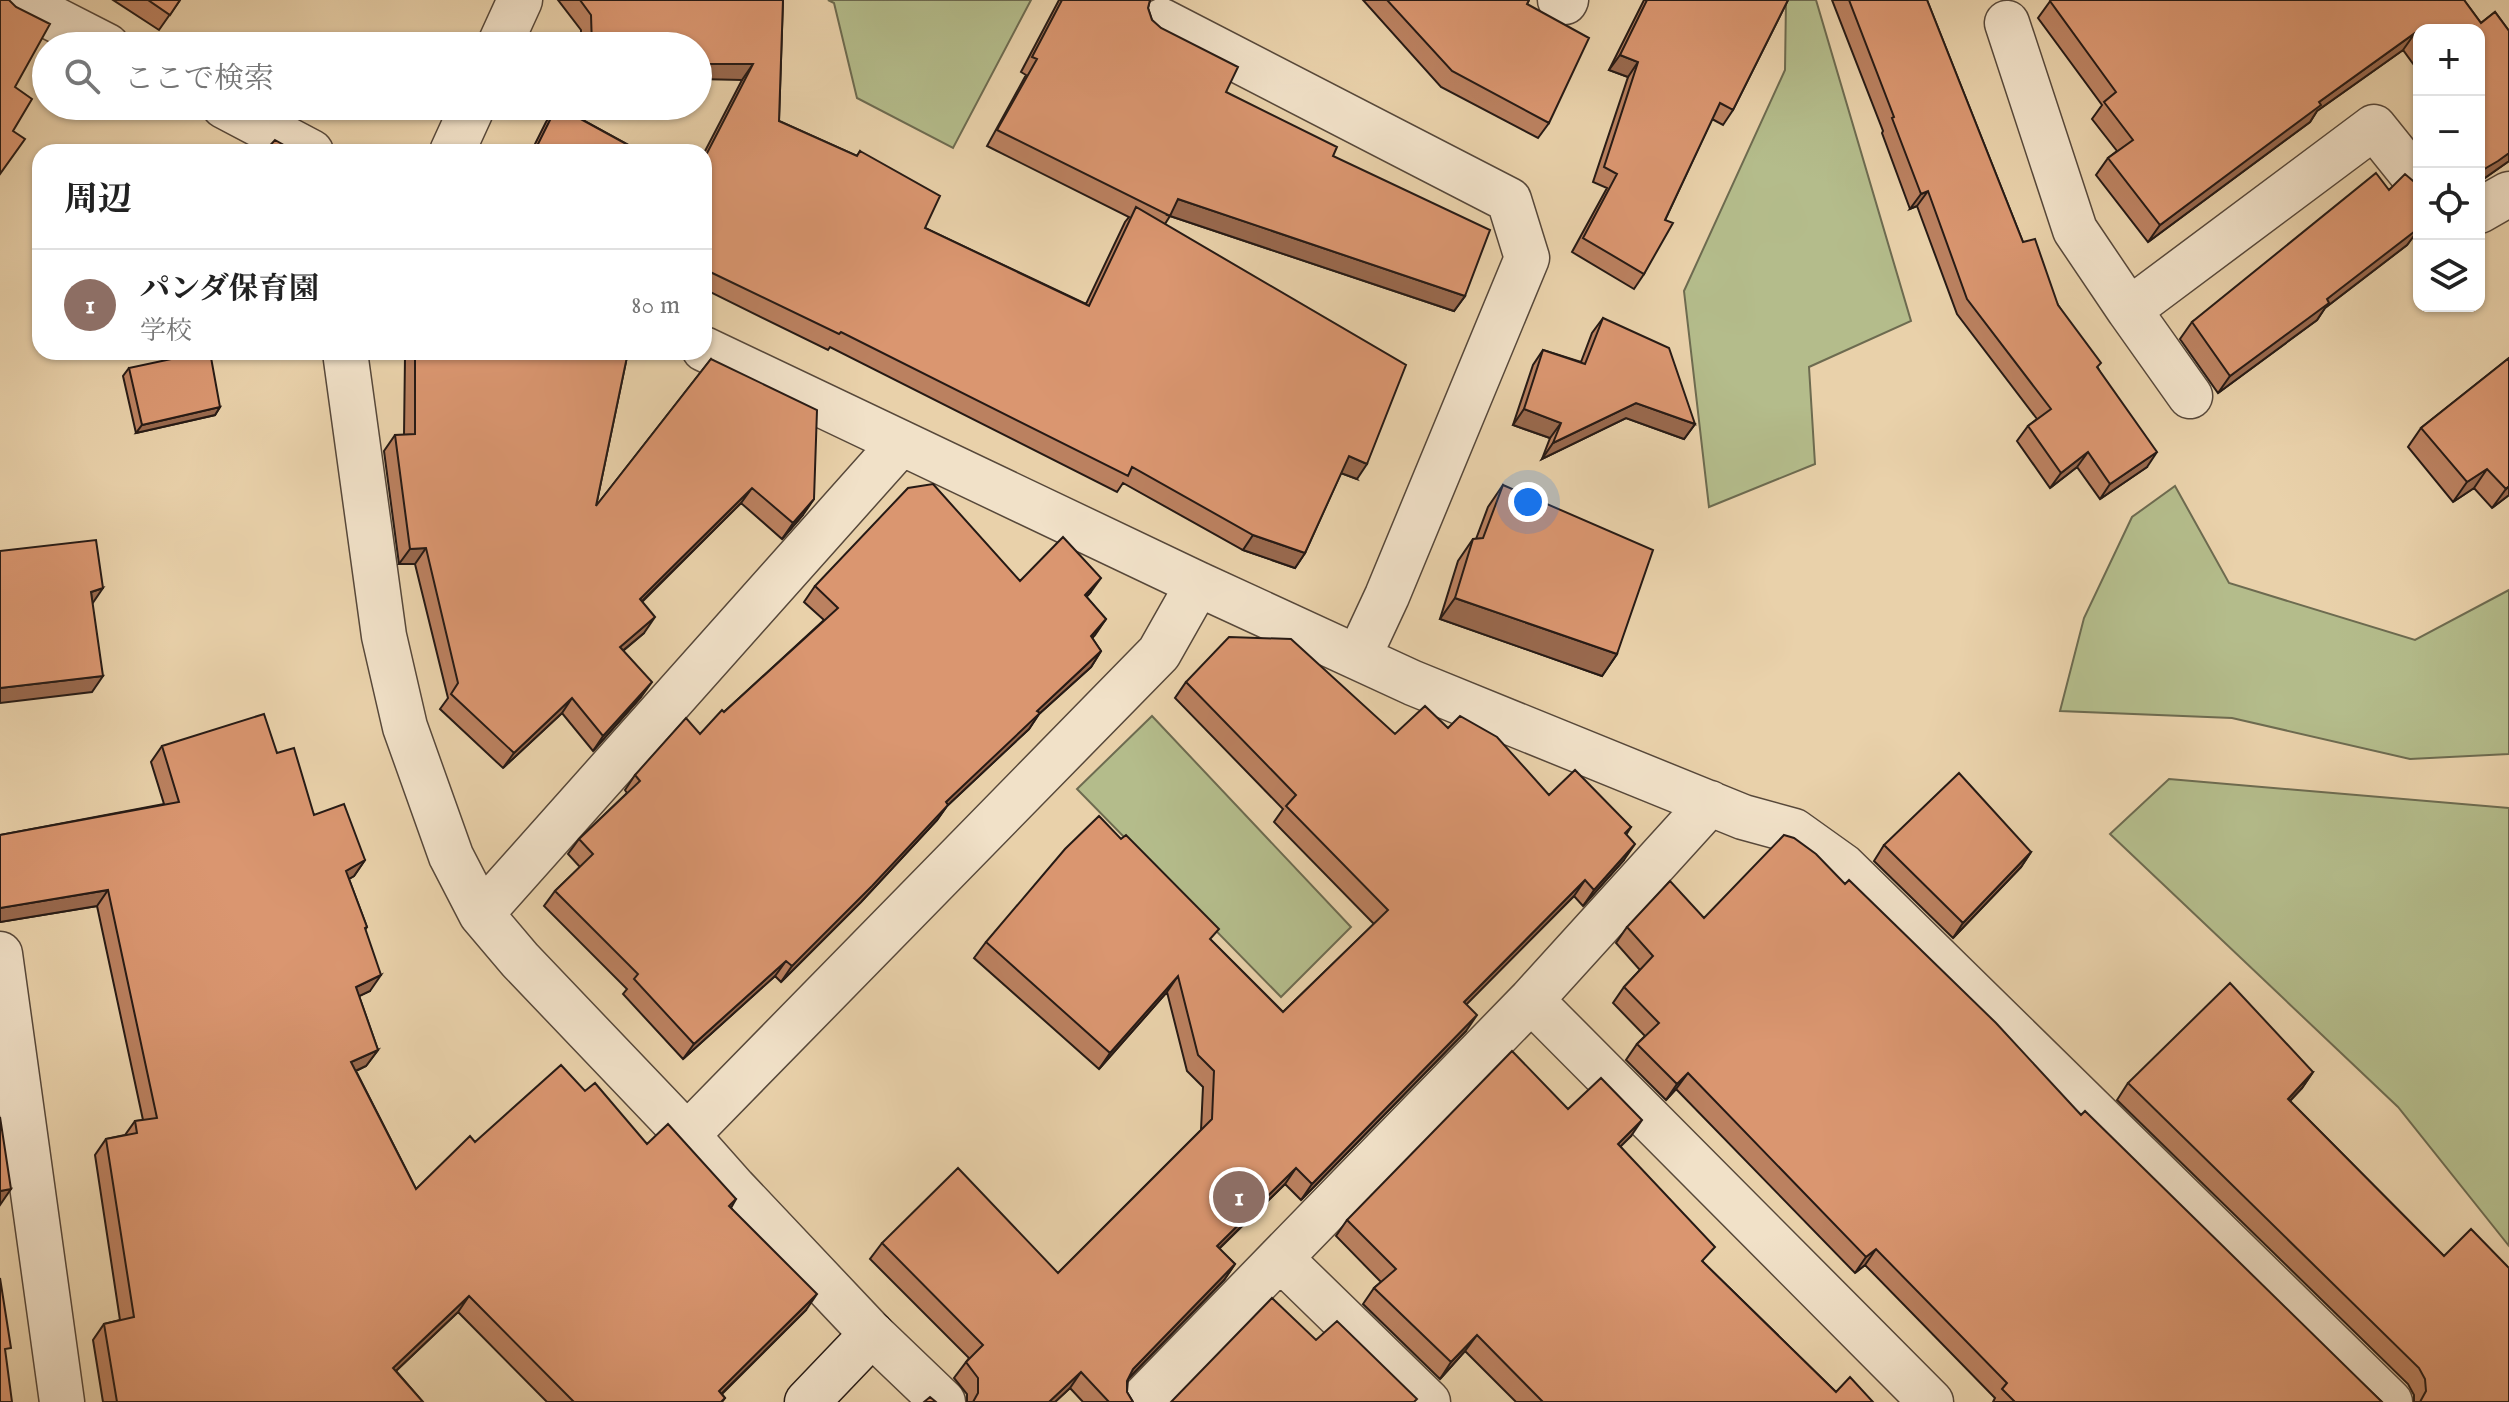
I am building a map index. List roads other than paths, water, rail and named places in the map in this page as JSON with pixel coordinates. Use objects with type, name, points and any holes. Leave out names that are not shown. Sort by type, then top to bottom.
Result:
[{"type":"street","points":[[17,0],[80,32]]},
{"type":"street","points":[[505,32],[520,0]]},
{"type":"street","points":[[1560,0],[1566,0]]},
{"type":"street","points":[[1162,21],[1509,200],[1523,243],[1527,258],[1394,581],[1359,656]]},
{"type":"street","points":[[2007,23],[2075,230],[2190,396]]},
{"type":"street","points":[[250,120],[296,144]]},
{"type":"street","points":[[456,144],[467,120]]},
{"type":"street","points":[[2129,310],[2374,127],[2413,176]]},
{"type":"street","points":[[2485,208],[2509,194]]},
{"type":"street","points":[[712,353],[1413,683],[1743,817],[1794,831],[1843,866],[2390,1402]]},
{"type":"street","points":[[346,360],[384,636],[405,727],[451,856],[481,914],[520,960],[872,1334],[943,1402]]},
{"type":"street","points":[[481,914],[900,444]]},
{"type":"street","points":[[687,1135],[1159,653],[1198,584]]},
{"type":"street","points":[[1140,1402],[1531,1000],[1710,803]]},
{"type":"street","points":[[0,954],[62,1402]]},
{"type":"street","points":[[1531,1000],[1931,1402]]},
{"type":"street","points":[[1280,1258],[1428,1402]]},
{"type":"street","points":[[807,1402],[872,1334]]},
{"type":"place","name":"パンダ保育園","points":[[1239,1197]]}]
